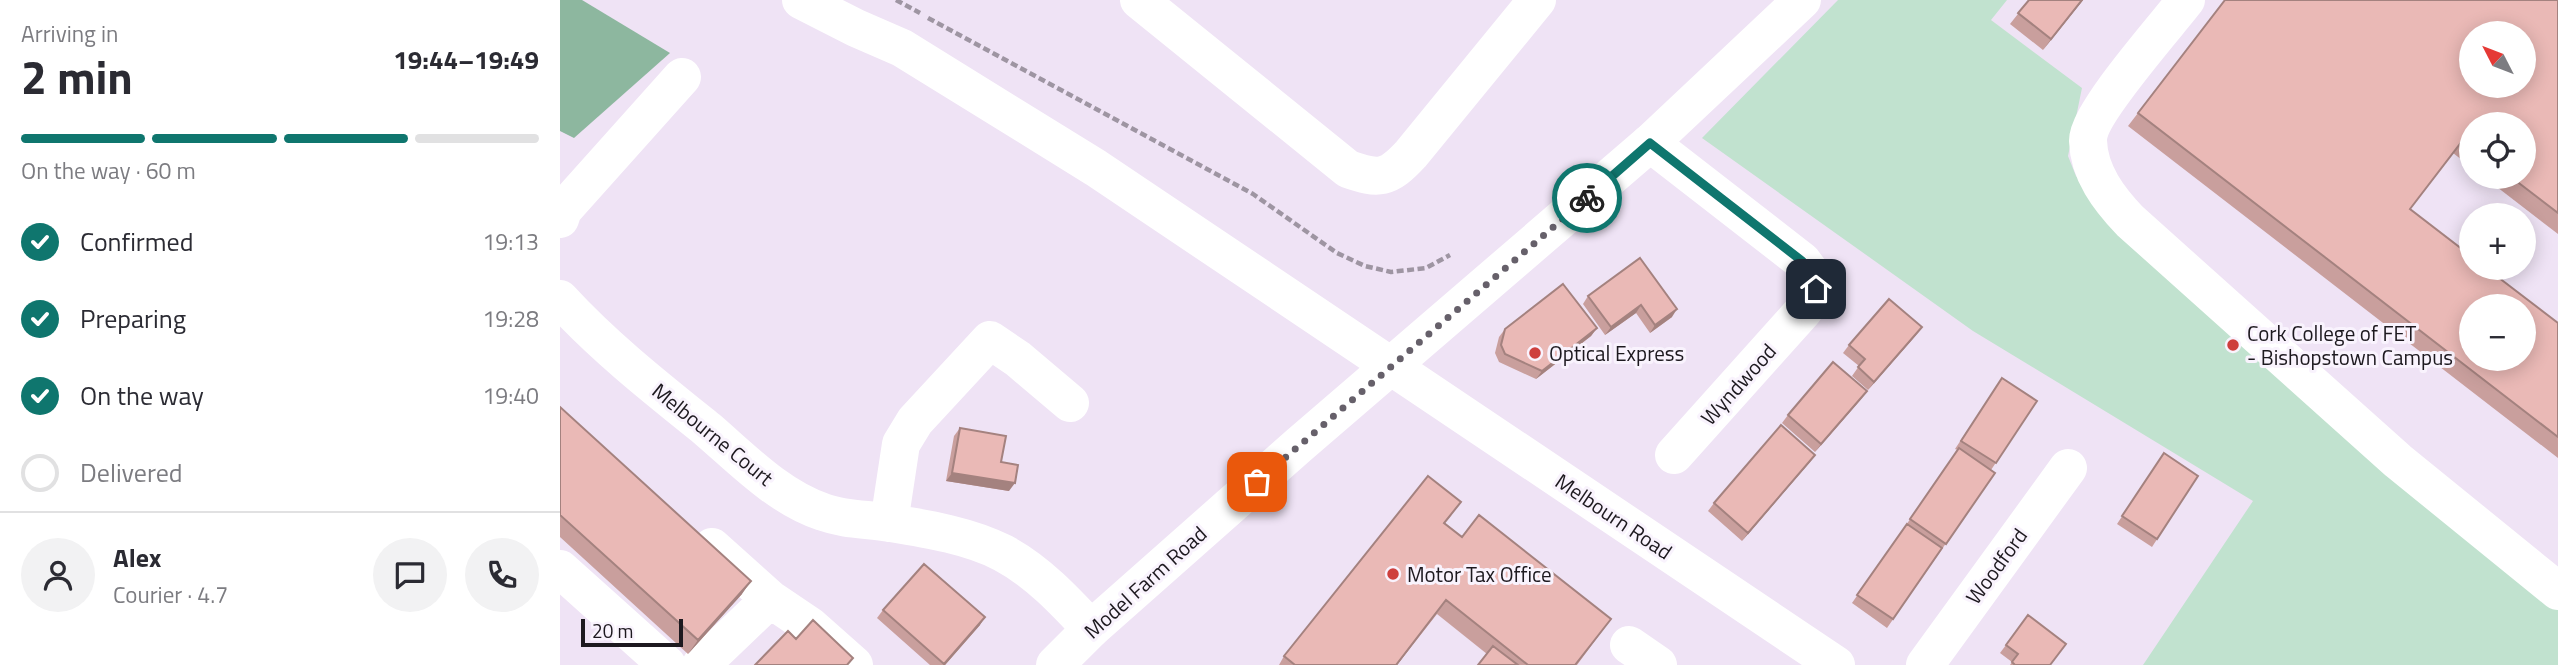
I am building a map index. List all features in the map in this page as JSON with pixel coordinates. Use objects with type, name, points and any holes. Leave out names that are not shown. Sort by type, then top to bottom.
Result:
[{"type":"street","name":"Melbourn Road","points":[[801,0],[902,48],[1096,169],[1836,665]]},
{"type":"street","points":[[1139,0],[1348,169],[1379,177],[1397,170],[1537,0]]},
{"type":"street","name":"Model Farm Road","points":[[1055,665],[1091,629],[1299,445],[1650,143],[1802,0]]},
{"type":"street","points":[[2186,0],[2099,111],[2087,139],[2091,161],[2099,181],[2112,201],[2140,231],[2398,461],[2558,591]]},
{"type":"street","points":[[560,219],[564,210],[682,77]]},
{"type":"street","name":"Wyndwood","points":[[1650,143],[1802,261],[1814,277],[1816,289],[1804,310],[1674,455]]},
{"type":"street","name":"Melbourne Court","points":[[560,299],[619,356],[767,480],[799,501],[823,512],[854,520],[889,523],[971,541],[1003,553],[1028,568],[1091,629]]},
{"type":"street","points":[[889,523],[901,444],[915,421],[990,340],[1070,403]]},
{"type":"street","name":"Woodford","points":[[1925,665],[2068,468]]},
{"type":"street","points":[[690,527],[771,599],[810,626],[854,665]]},
{"type":"street","points":[[560,569],[667,665]]},
{"type":"street","points":[[701,665],[771,599]]},
{"type":"path","points":[[896,0],[1253,194],[1337,253],[1365,266],[1391,272],[1426,268],[1450,255]]},
{"type":"green space","points":[[560,0],[582,0],[670,53],[574,138],[560,131]]},
{"type":"green space","points":[[1838,0],[2007,0],[1991,20],[2082,88],[2068,156],[2076,176],[2164,270],[2558,605],[2558,665],[2143,665],[2253,501],[1973,331],[1702,138]]},
{"type":"building","points":[[2029,0],[2082,0],[2051,39],[2018,13]]},
{"type":"building","points":[[2225,0],[2558,0],[2558,213],[2527,189],[2536,189],[2536,112],[2459,112],[2459,145],[2410,209],[2459,247],[2459,280],[2502,280],[2520,294],[2459,294],[2459,361],[2138,113]]},
{"type":"building","points":[[1640,258],[1677,309],[1655,325],[1641,305],[1611,327],[1588,296]]},
{"type":"building","points":[[1563,284],[1597,328],[1542,371],[1505,354],[1501,345],[1505,329]]},
{"type":"building","points":[[1889,299],[1922,327],[1874,382],[1858,367],[1865,359],[1849,345]]},
{"type":"building","points":[[2536,306],[2558,323],[2558,437],[2472,371],[2536,371]]},
{"type":"building","points":[[1833,362],[1867,391],[1821,444],[1788,415]]},
{"type":"building","points":[[2002,378],[2037,401],[1996,463],[1961,441]]},
{"type":"building","points":[[560,407],[751,581],[698,640],[560,515]]},
{"type":"building","points":[[1781,425],[1815,455],[1748,533],[1714,503]]},
{"type":"building","points":[[960,428],[1006,436],[1001,462],[1018,465],[1015,483],[952,473]]},
{"type":"building","points":[[1959,448],[1995,473],[1946,544],[1910,519]]},
{"type":"building","points":[[2164,453],[2198,476],[2157,539],[2122,516]]},
{"type":"building","points":[[1428,476],[1461,502],[1444,523],[1462,537],[1479,515],[1611,619],[1575,665],[1528,665],[1446,600],[1396,665],[1295,665],[1284,656]]},
{"type":"building","points":[[1907,524],[1942,548],[1893,619],[1857,595]]},
{"type":"building","points":[[924,564],[985,617],[944,664],[883,610]]},
{"type":"building","points":[[2028,615],[2066,644],[2050,665],[2015,665],[2012,662],[2018,654],[2006,645]]},
{"type":"building","points":[[813,620],[853,658],[847,665],[755,665],[788,631],[796,639]]},
{"type":"building","points":[[1493,646],[1518,665],[1478,665]]},
{"type":"way so far","points":[[1257,482],[1587,198]]},
{"type":"place","name":"Cork College of FET - Bishopstown Campus","points":[[2233,345]]},
{"type":"place","name":"Optical Express","points":[[1535,353]]},
{"type":"place","name":"Motor Tax Office","points":[[1393,574]]},
{"type":"route","points":[[1587,198],[1650,143],[1802,261],[1814,277],[1816,289]]}]
